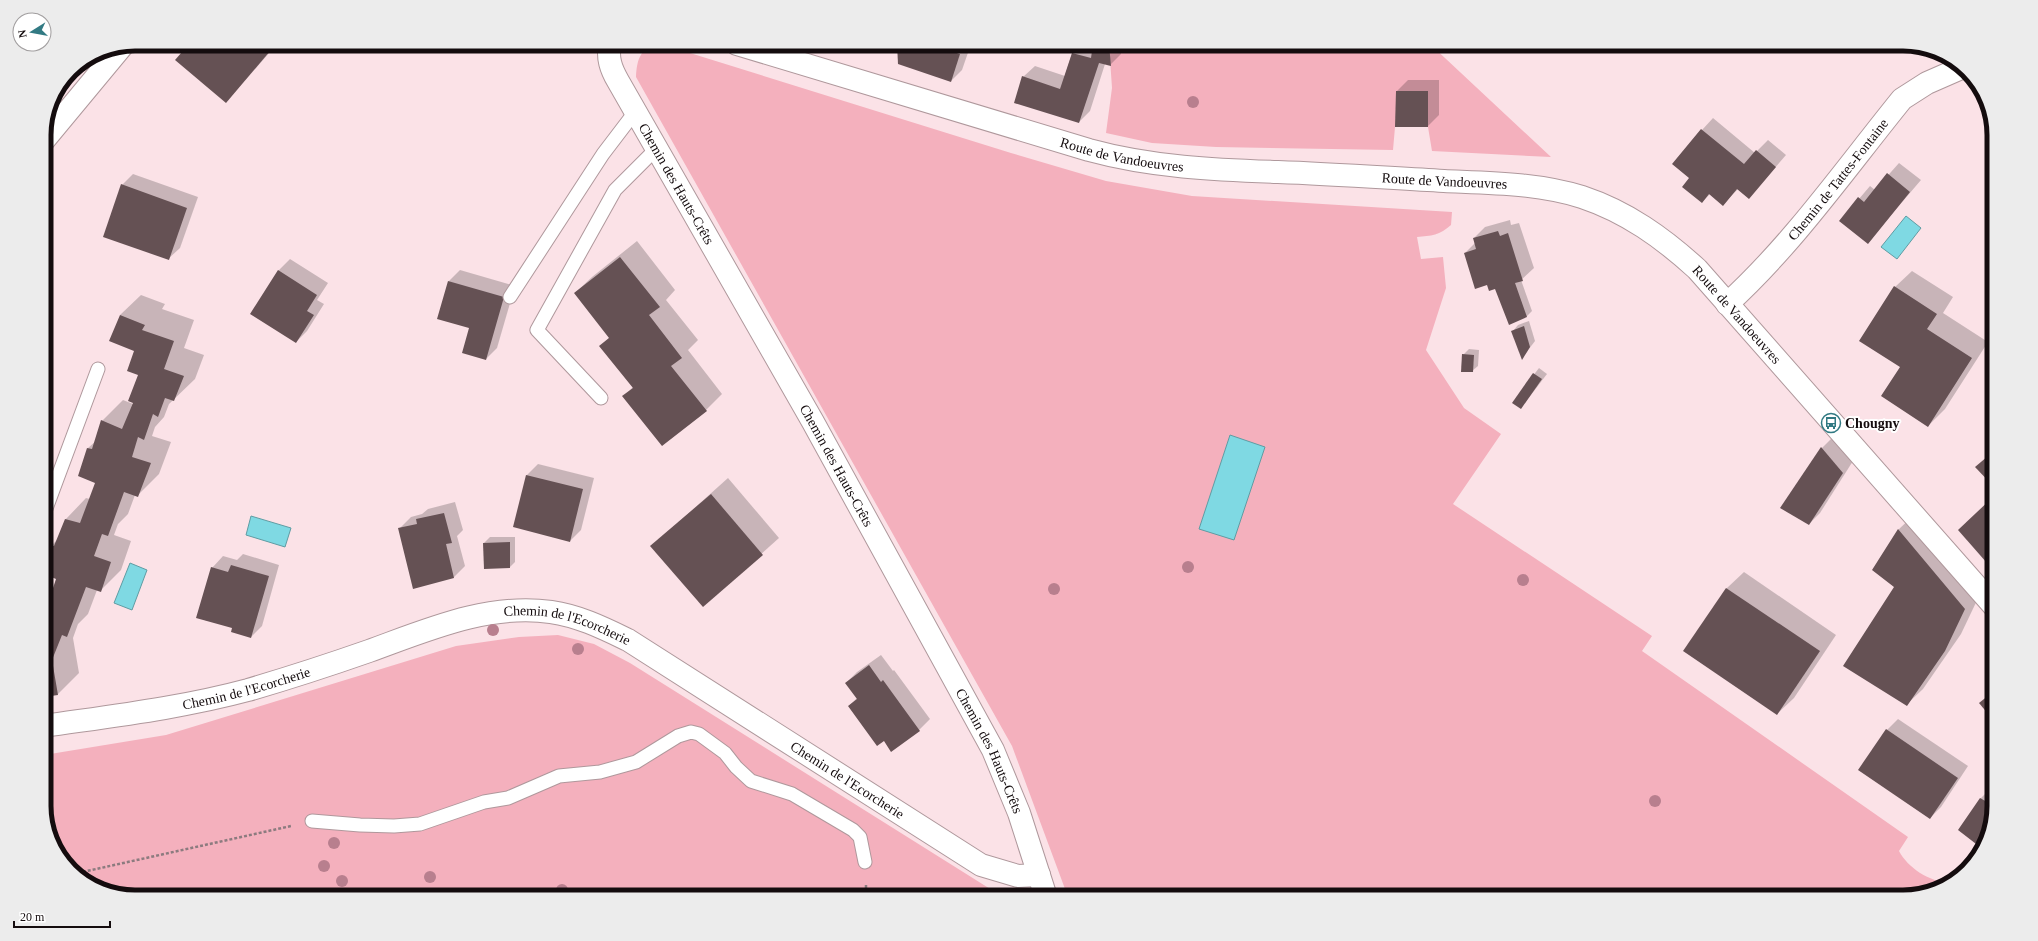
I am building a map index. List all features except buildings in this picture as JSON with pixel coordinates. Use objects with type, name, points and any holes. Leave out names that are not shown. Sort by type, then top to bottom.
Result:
[{"type":"street","name":"Chemin des Hauts-Crêts","points":[[610,51],[611,68],[635,112],[813,422],[993,750],[1019,813],[1044,890]]},
{"type":"street","name":"Route de Vandoeuvres","points":[[760,51],[848,79],[1089,150],[1127,159],[1207,169],[1516,184],[1582,197],[1630,218],[1650,229],[1697,269],[1987,598]]},
{"type":"street","points":[[51,132],[116,54]]},
{"type":"street","name":"Chemin de Tattes-Fontaine","points":[[1727,304],[1755,279],[1782,249],[1902,99],[1927,83],[1956,70]]},
{"type":"street","name":"Chemin de l'Ecorcherie","points":[[51,725],[163,707],[246,690],[315,670],[462,618],[519,611],[550,612],[574,617],[628,640],[980,864],[1018,876],[1039,875]]},
{"type":"lane","points":[[510,297],[603,154],[635,112]]},
{"type":"lane","points":[[601,398],[537,330],[615,190],[656,148]]},
{"type":"lane","points":[[51,495],[98,368]]},
{"type":"lane","points":[[312,821],[374,826],[420,824],[484,802],[508,798],[559,776],[600,772],[636,762],[678,736],[691,732],[699,734],[725,753],[736,767],[751,781],[792,794],[853,830],[860,837],[866,862]]},
{"type":"path","points":[[83,872],[312,821]]},
{"type":"shaded area","points":[[644,51],[683,51],[1106,181],[1192,196],[1452,212],[1451,225],[1443,231],[1427,236],[1417,237],[1421,259],[1443,257],[1446,288],[1426,350],[1464,408],[1501,434],[1453,504],[1652,636],[1642,651],[1908,837],[1899,851],[1903,857],[1920,873],[1939,881],[1925,887],[1903,890],[1065,890],[1012,746],[636,77],[638,61]]},
{"type":"shaded area","points":[[1109,51],[1437,51],[1551,157],[1432,151],[1428,127],[1395,127],[1393,150],[1216,147],[1152,143],[1106,133],[1112,88]]},
{"type":"shaded area","points":[[558,635],[594,644],[630,663],[992,890],[129,890],[103,884],[84,873],[68,857],[57,838],[51,812],[51,754],[166,735],[456,646],[519,637]]},
{"type":"water","points":[[1906,216],[1921,228],[1897,259],[1881,247]]},
{"type":"water","points":[[1230,435],[1265,447],[1234,540],[1199,529]]},
{"type":"water","points":[[251,516],[291,528],[285,547],[246,535]]},
{"type":"water","points":[[130,563],[147,570],[132,610],[114,603]]},
{"type":"place","name":"Chougny","points":[[1831,423]]}]
